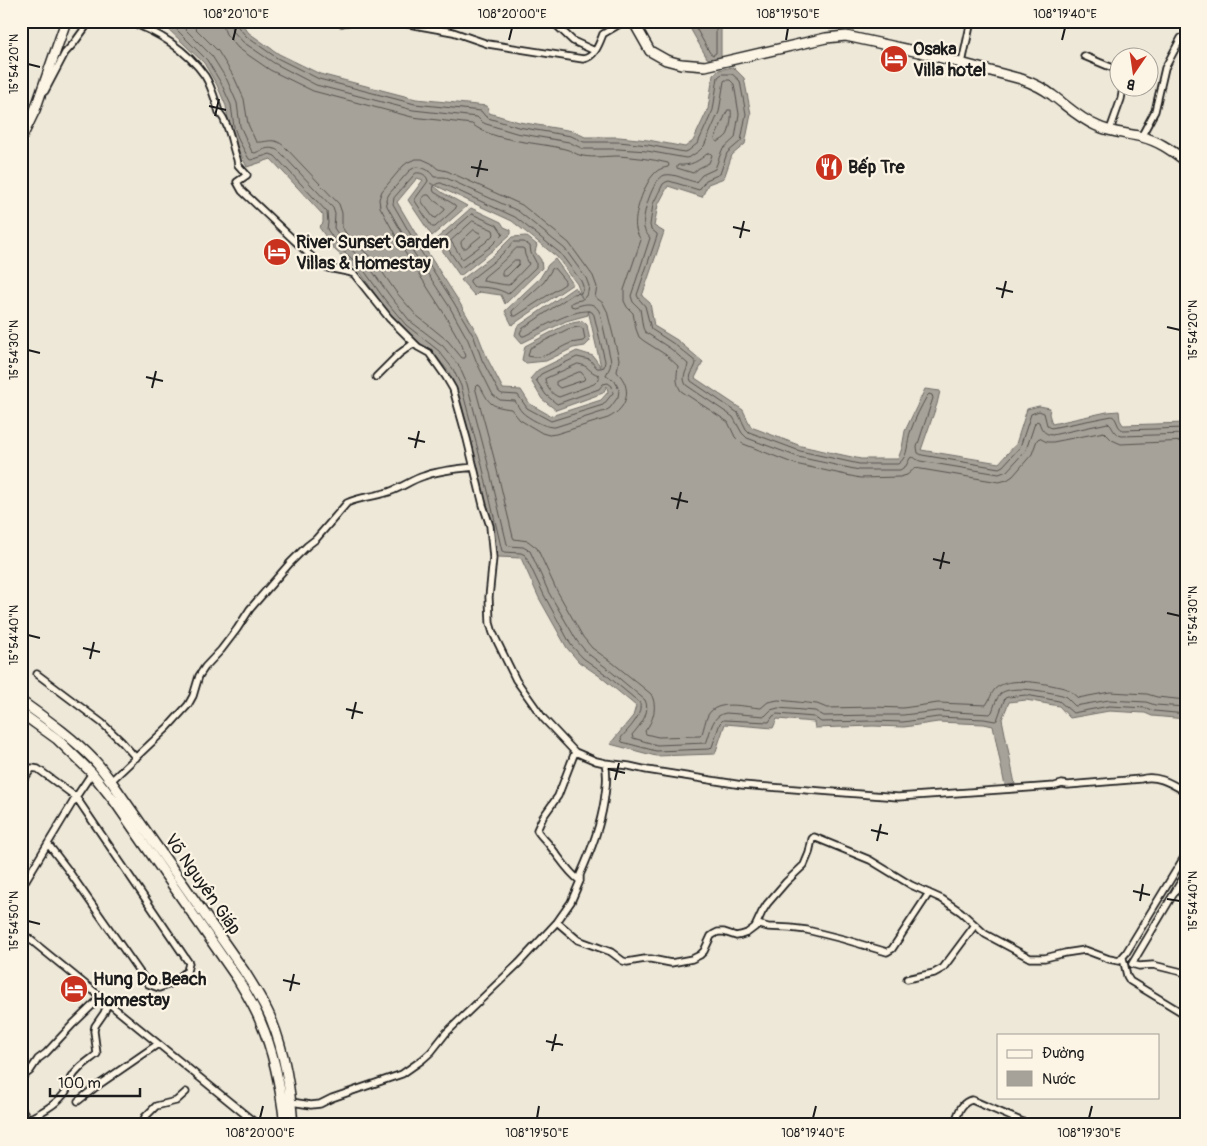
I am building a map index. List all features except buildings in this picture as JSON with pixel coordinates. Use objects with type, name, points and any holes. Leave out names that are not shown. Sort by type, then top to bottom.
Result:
[{"type":"main road","points":[[21,139],[38,101],[66,21]]},
{"type":"main road","points":[[633,21],[650,52],[666,60],[681,64],[706,66],[826,38],[846,36],[919,52],[1021,79],[1051,94],[1087,122],[1098,127],[1141,137],[1164,145],[1186,162]]},
{"type":"main road","name":"Võ Nguyên Giáp","points":[[21,701],[80,747],[96,770],[114,802],[237,978],[261,1022],[273,1057],[285,1125]]},
{"type":"main road","name":"Võ Nguyên Giáp","points":[[21,712],[111,781],[244,972],[262,1001],[277,1036],[288,1076],[293,1125]]},
{"type":"street","points":[[38,101],[48,87],[65,53],[74,44],[90,21]]},
{"type":"street","points":[[127,21],[146,28],[169,41],[204,75],[225,122],[238,164],[247,175],[238,182],[242,191],[314,259],[328,268],[354,274],[390,318],[418,347],[429,353],[446,376],[453,390],[474,467],[482,505],[490,526],[493,558],[489,597],[490,623],[493,633],[516,680],[543,718],[575,752],[605,763],[742,785],[898,798],[1141,779],[1146,777],[1162,780],[1186,792]]},
{"type":"street","points":[[333,21],[341,23],[353,21]]},
{"type":"street","points":[[392,21],[429,24],[488,44],[587,58],[595,51],[602,34],[625,21]]},
{"type":"street","points":[[552,21],[573,41],[595,51]]},
{"type":"street","points":[[962,63],[971,21]]},
{"type":"street","points":[[1141,137],[1156,111],[1165,68],[1181,38]]},
{"type":"street","points":[[1084,56],[1110,66]]},
{"type":"street","points":[[1110,130],[1121,98]]},
{"type":"street","points":[[376,377],[399,354],[414,343]]},
{"type":"street","points":[[111,781],[168,728],[188,705],[199,676],[222,650],[250,608],[295,558],[316,540],[347,503],[397,490],[424,476],[474,467]]},
{"type":"street","points":[[37,674],[102,723],[136,758]]},
{"type":"street","points":[[575,752],[558,796],[552,807],[543,817],[537,830],[565,867],[580,881]]},
{"type":"street","points":[[291,1102],[311,1105],[320,1104],[402,1074],[431,1052],[446,1033],[519,963],[556,922],[571,902],[600,826],[607,778],[605,763]]},
{"type":"street","points":[[21,783],[32,768],[38,769],[76,797],[189,963],[187,971],[162,988],[148,984],[48,844]]},
{"type":"street","points":[[21,888],[76,797],[96,770]]},
{"type":"street","points":[[556,922],[578,940],[611,952],[623,962],[651,959],[671,964],[692,959],[704,950],[711,936],[718,932],[741,935],[752,930],[767,904],[804,865],[814,837],[870,860],[911,884],[942,899],[985,934],[1030,958],[1045,958],[1085,950],[1120,961],[1186,854]]},
{"type":"street","points":[[1186,873],[1132,964],[1139,966],[1153,965],[1186,973]]},
{"type":"street","points":[[757,924],[768,928],[807,930],[887,952],[892,949],[929,893]]},
{"type":"street","points":[[907,980],[934,973],[943,968],[975,925]]},
{"type":"street","points":[[21,932],[258,1125]]},
{"type":"street","points":[[1123,958],[1130,981],[1186,1015]]},
{"type":"street","points":[[21,1078],[102,997]]},
{"type":"street","points":[[21,1122],[38,1115],[54,1103],[65,1093],[70,1081],[80,1067],[97,1054],[95,1026],[108,1003]]},
{"type":"street","points":[[78,1101],[158,1044]]},
{"type":"street","points":[[141,1125],[145,1117],[156,1106],[176,1101],[186,1092]]},
{"type":"street","points":[[954,1125],[962,1105],[972,1100],[1030,1125]]},
{"type":"street","points":[[21,1108],[28,1119]]},
{"type":"street","points":[[38,1115],[46,1125]]},
{"type":"water","points":[[155,21],[241,21],[249,33],[279,54],[320,74],[416,99],[487,106],[489,113],[519,122],[573,131],[585,137],[619,137],[685,147],[693,141],[708,109],[713,75],[719,70],[733,67],[744,78],[751,114],[745,144],[732,155],[724,178],[708,184],[702,197],[668,186],[658,205],[654,226],[664,232],[642,296],[650,303],[654,326],[677,340],[703,362],[695,378],[743,410],[751,427],[801,446],[861,459],[898,459],[905,431],[925,389],[940,391],[921,450],[999,463],[1016,444],[1027,409],[1039,406],[1050,408],[1049,414],[1052,424],[1119,411],[1120,420],[1123,425],[1186,423],[1186,719],[1152,716],[1145,713],[1109,711],[1070,718],[1059,706],[1026,700],[1009,702],[1002,719],[1015,784],[1005,786],[993,726],[984,724],[938,722],[904,727],[815,728],[814,722],[777,719],[773,728],[725,724],[715,754],[656,756],[610,744],[633,716],[636,706],[601,677],[579,662],[567,648],[539,598],[521,558],[498,557],[476,462],[456,388],[449,372],[435,355],[402,329],[360,272],[335,250],[319,227],[323,223],[323,215],[271,159],[247,167],[229,128],[226,106],[217,85],[204,63],[164,25]],"holes":[[[417,178],[423,180],[408,200],[432,236],[467,206],[443,193],[430,183],[512,221],[557,257],[577,284],[582,298],[575,287],[517,327],[515,335],[522,343],[566,321],[588,315],[588,310],[601,367],[593,356],[577,351],[538,370],[530,379],[542,399],[556,410],[603,393],[607,386],[608,392],[601,400],[551,416],[530,404],[521,390],[503,389],[478,335],[397,202]]]},
{"type":"water","points":[[686,21],[723,21],[721,26],[721,62],[707,58]]},
{"type":"water","points":[[471,208],[501,222],[504,227],[511,230],[511,234],[460,276],[435,240]]},
{"type":"water","points":[[526,236],[537,245],[535,252],[541,260],[542,268],[505,304],[501,295],[479,292],[475,296],[461,280],[494,255],[512,237]]},
{"type":"water","points":[[555,259],[573,284],[512,325],[505,311],[540,278],[548,265]]},
{"type":"water","points":[[583,321],[587,325],[590,341],[585,346],[573,348],[546,361],[526,363],[522,360],[525,346],[567,324]]},
{"type":"place","name":"Osaka Villa hotel","points":[[894,59]]},
{"type":"place","name":"Bếp Tre","points":[[829,167]]},
{"type":"place","name":"River Sunset Garden Villas & Homestay","points":[[277,252]]},
{"type":"place","name":"Hung Do Beach Homestay","points":[[74,989]]}]
